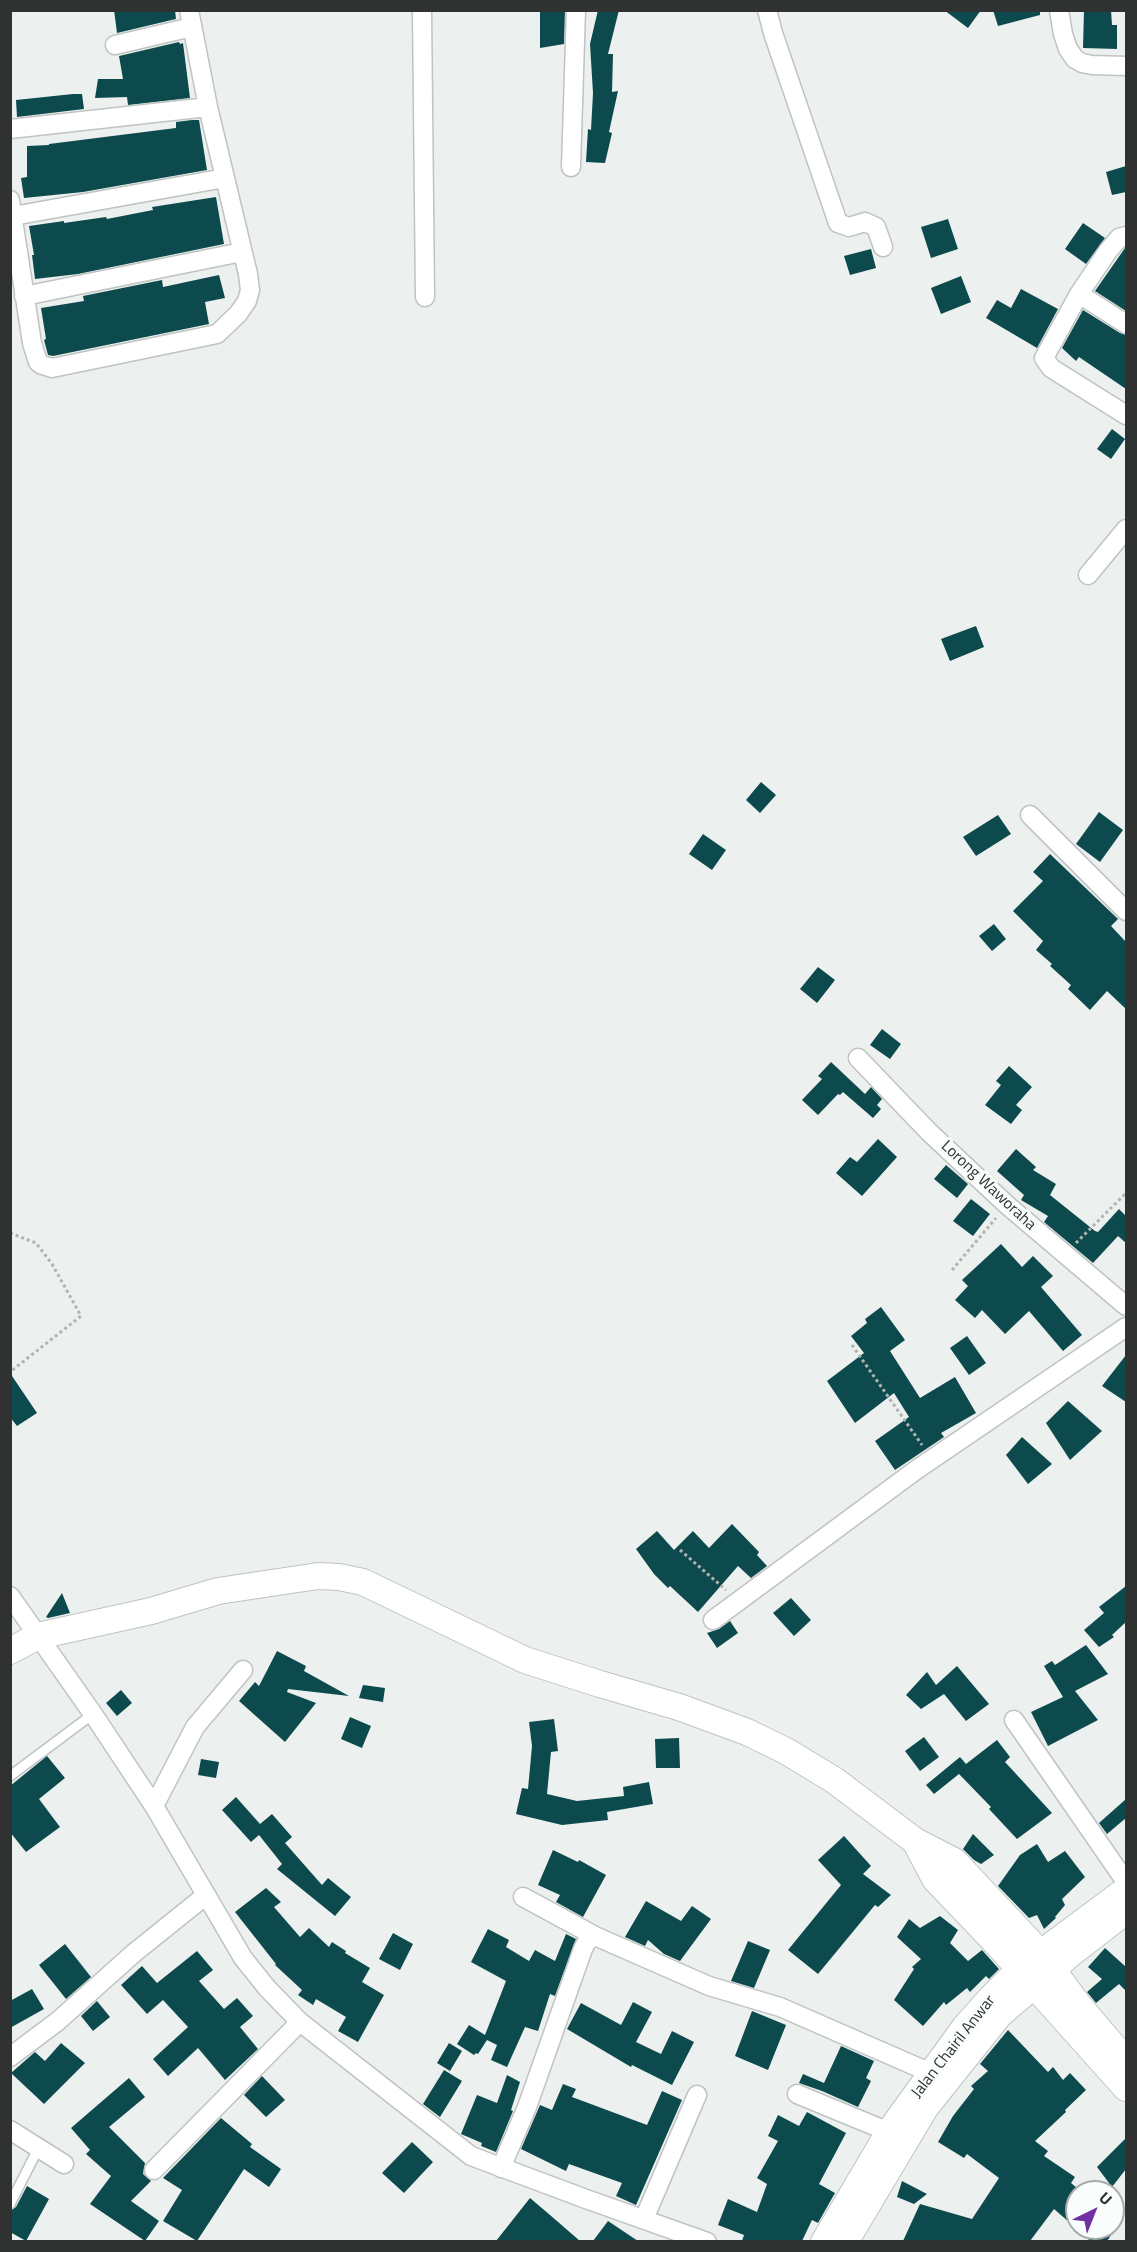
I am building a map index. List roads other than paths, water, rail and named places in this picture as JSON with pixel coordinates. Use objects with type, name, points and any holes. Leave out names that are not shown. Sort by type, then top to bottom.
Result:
[{"type":"main road","points":[[10,1651],[38,1636],[151,1611],[218,1591],[318,1576],[363,1582],[525,1660],[679,1707],[757,1737],[786,1751],[834,1780],[915,1841],[954,1861],[1046,1961],[1080,2007],[1126,2061]]},
{"type":"main road","points":[[915,1841],[935,1879],[1126,2088]]},
{"type":"main road","name":"Jalan Chairil Anwar","points":[[824,2241],[889,2132],[965,2027],[990,1998],[1026,1977],[1126,1890]]},
{"type":"main road","name":"Jalan Chairil Anwar","points":[[1046,1961],[1126,1911]]},
{"type":"main road","name":"Jalan Chairil Anwar","points":[[845,2241],[925,2108],[1000,2014],[1026,1977]]},
{"type":"street","points":[[422,10],[425,297]]},
{"type":"street","points":[[571,167],[576,10]]},
{"type":"street","points":[[767,10],[838,223],[849,227],[865,222],[876,227],[884,247]]},
{"type":"street","points":[[1059,10],[1068,49],[1076,59],[1092,65],[1126,66]]},
{"type":"street","points":[[115,45],[190,19],[250,290],[238,314],[217,334],[52,368],[38,362],[32,343],[24,296],[12,208],[225,178]]},
{"type":"street","points":[[10,129],[208,107]]},
{"type":"street","points":[[1126,236],[1119,238],[1108,251],[1079,294],[1044,361],[1051,368],[1126,414]]},
{"type":"street","points":[[24,296],[242,252]]},
{"type":"street","points":[[1079,294],[1126,324]]},
{"type":"street","points":[[1088,575],[1126,529]]},
{"type":"street","points":[[1030,815],[1126,911]]},
{"type":"street","name":"Lorong Waworaha","points":[[858,1059],[929,1132],[1007,1205],[1126,1306]]},
{"type":"street","points":[[713,1620],[931,1459],[1126,1327]]},
{"type":"street","points":[[10,1596],[154,1806],[243,1958],[267,1988],[300,2022],[471,2156],[501,2169],[707,2241]]},
{"type":"street","points":[[154,1806],[195,1727],[243,1670]]},
{"type":"street","points":[[1014,1720],[1126,1882]]},
{"type":"street","points":[[10,2057],[58,2021],[134,1953],[205,1896]]},
{"type":"street","points":[[523,1897],[595,1936],[709,1986],[780,2007],[931,2073]]},
{"type":"street","points":[[501,2169],[527,2107],[583,1949],[587,1941],[595,1936]]},
{"type":"street","points":[[154,2170],[300,2022]]},
{"type":"street","points":[[797,2094],[889,2132]]},
{"type":"street","points":[[644,2219],[697,2095]]},
{"type":"street","points":[[10,2130],[63,2164]]},
{"type":"lane","points":[[10,1776],[93,1714]]},
{"type":"lane","points":[[10,2204],[38,2149]]}]
